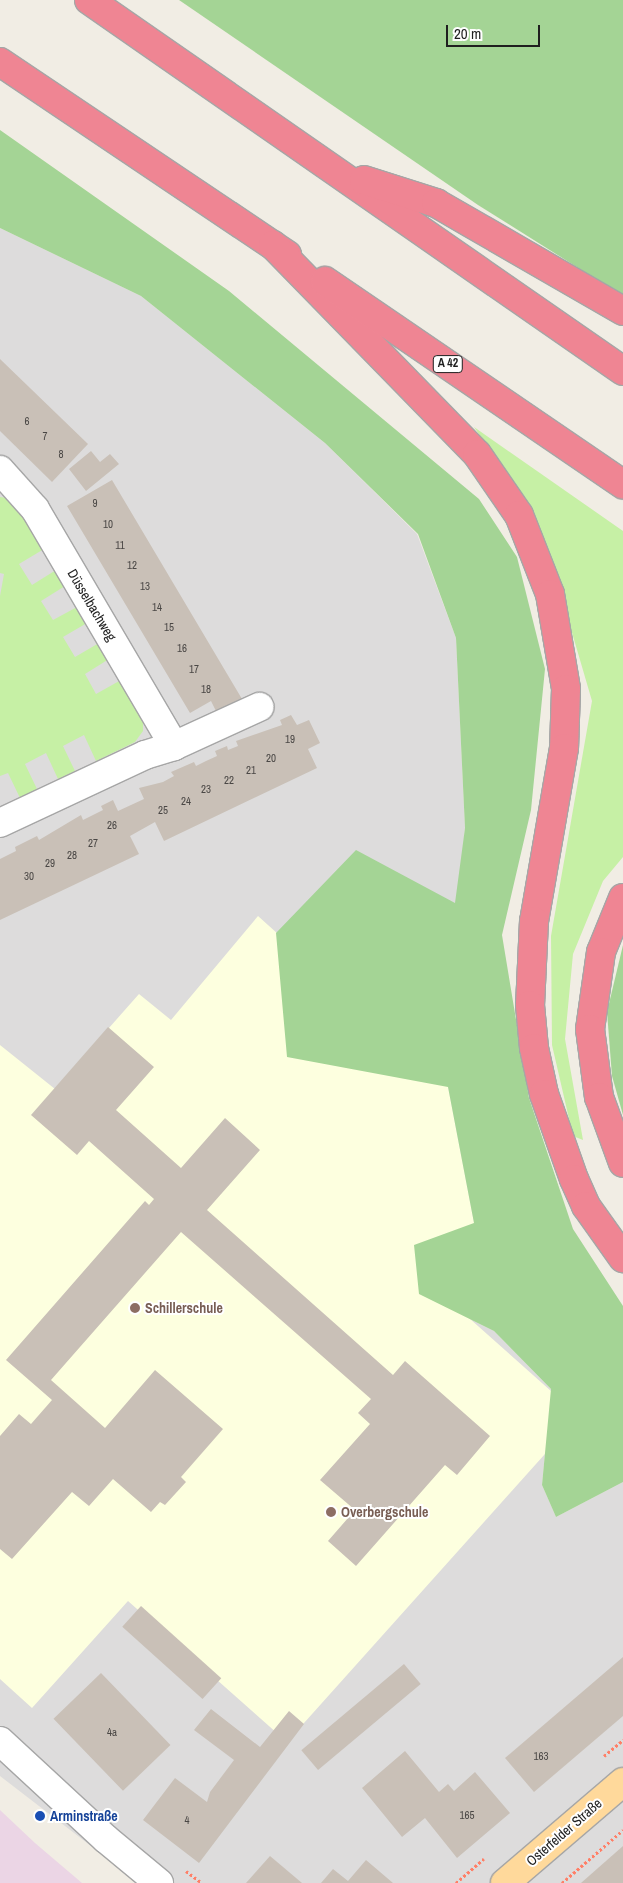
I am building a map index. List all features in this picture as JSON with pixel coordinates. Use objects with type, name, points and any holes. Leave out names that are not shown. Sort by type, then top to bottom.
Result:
[{"type":"highway","points":[[89,0],[341,172],[623,371]]},
{"type":"highway","name":"A 42","points":[[0,62],[273,245],[623,484]]},
{"type":"highway","points":[[341,172],[436,203],[623,311]]},
{"type":"highway","points":[[273,245],[477,454],[518,516],[550,594],[563,659],[565,739],[534,921],[530,997],[534,1048],[544,1094],[574,1179],[586,1206],[623,1258]]},
{"type":"highway","points":[[623,898],[600,952],[590,1029],[599,1098],[623,1163]]},
{"type":"main road","name":"Osterfelder Straße","points":[[505,1883],[623,1782]]},
{"type":"street","name":"Düsselbachweg","points":[[0,470],[35,509],[174,746]]},
{"type":"street","points":[[0,823],[144,754],[174,746],[258,707]]},
{"type":"street","points":[[0,1741],[99,1833],[159,1883]]},
{"type":"path","points":[[562,1883],[623,1830]]},
{"type":"shaded area","points":[[0,228],[141,296],[325,443],[417,534],[456,638],[465,828],[419,1294],[494,1331],[551,1389],[542,1485],[556,1517],[623,1482],[623,1883],[139,1883],[0,1776]]},
{"type":"shaded area","name":"Schillerschule","points":[[258,916],[448,1087],[474,1223],[424,1278],[579,1416],[287,1742],[128,1601],[32,1708],[0,1679],[0,1045],[55,1089],[139,994],[171,1020]]},
{"type":"shaded area","points":[[0,1810],[35,1843],[82,1883],[0,1883]]},
{"type":"green space","points":[[179,0],[623,0],[623,296],[478,205]]},
{"type":"green space","points":[[0,130],[229,291],[479,499],[517,557],[545,669],[531,810],[502,935],[529,1098],[573,1229],[623,1306],[623,1482],[556,1517],[542,1485],[551,1389],[494,1331],[419,1294],[414,1245],[474,1223],[448,1087],[287,1057],[276,933],[356,850],[455,903],[465,828],[456,638],[418,534],[325,443],[141,296],[0,228]]},
{"type":"green space","points":[[474,427],[623,531],[623,857],[603,881],[573,954],[565,1039],[583,1140],[573,1136],[552,1045],[551,936],[592,701],[547,547],[522,496]]},
{"type":"green space","points":[[0,497],[7,498],[25,519],[44,549],[19,564],[32,585],[56,570],[65,586],[41,601],[53,620],[77,607],[87,623],[63,637],[75,657],[99,643],[109,659],[85,674],[96,694],[121,680],[143,722],[143,731],[135,742],[96,761],[84,735],[63,746],[75,771],[58,779],[46,753],[25,764],[37,789],[20,798],[8,773],[0,776],[0,596],[4,574],[0,573]]},
{"type":"green space","points":[[623,945],[623,1115],[612,1076],[607,1012]]},
{"type":"building","points":[[0,359],[88,444],[52,482],[0,431]]},
{"type":"building","points":[[91,451],[100,462],[110,454],[119,464],[86,491],[69,469]]},
{"type":"building","points":[[112,480],[242,699],[217,713],[211,701],[190,713],[67,506]]},
{"type":"building","points":[[291,715],[297,725],[309,720],[320,743],[308,749],[317,768],[164,841],[155,822],[130,836],[139,854],[0,920],[0,859],[16,851],[15,847],[37,836],[39,840],[81,815],[83,820],[103,810],[101,806],[113,800],[118,811],[144,799],[139,788],[163,782],[174,776],[171,772],[194,762],[196,766],[217,756],[215,751],[227,746],[228,750],[238,746],[236,741],[282,725],[280,720]]},
{"type":"building","points":[[108,1027],[154,1067],[116,1110],[181,1168],[225,1118],[260,1150],[207,1210],[393,1375],[405,1361],[490,1436],[457,1475],[445,1465],[356,1566],[328,1541],[355,1510],[320,1480],[370,1424],[358,1413],[371,1399],[181,1232],[51,1380],[105,1428],[155,1370],[223,1429],[181,1477],[186,1482],[165,1505],[160,1502],[151,1512],[113,1479],[89,1506],[72,1492],[12,1559],[0,1549],[0,1436],[19,1414],[31,1424],[52,1400],[6,1360],[145,1201],[149,1205],[154,1199],[89,1141],[77,1155],[31,1115]]},
{"type":"building","points":[[141,1606],[221,1678],[203,1699],[122,1627]]},
{"type":"building","points":[[623,1657],[623,1716],[534,1792],[505,1758]]},
{"type":"building","points":[[404,1664],[421,1684],[318,1770],[301,1750]]},
{"type":"building","points":[[101,1673],[170,1745],[123,1791],[54,1719]]},
{"type":"building","points":[[211,1709],[260,1747],[289,1711],[304,1724],[199,1863],[143,1820],[175,1778],[207,1802],[210,1792],[234,1760],[194,1730]]},
{"type":"building","points":[[405,1751],[439,1792],[448,1784],[454,1791],[475,1772],[510,1813],[457,1858],[425,1818],[402,1837],[362,1788]]},
{"type":"building","points":[[623,1846],[623,1883],[581,1883]]},
{"type":"building","points":[[270,1856],[302,1883],[246,1883]]},
{"type":"building","points":[[366,1860],[393,1883],[321,1883],[333,1869],[348,1881]]},
{"type":"place","name":"Schillerschule","points":[[135,1308]]},
{"type":"place","name":"Overbergschule","points":[[331,1512]]},
{"type":"place","name":"Arminstraße","points":[[40,1816]]}]
